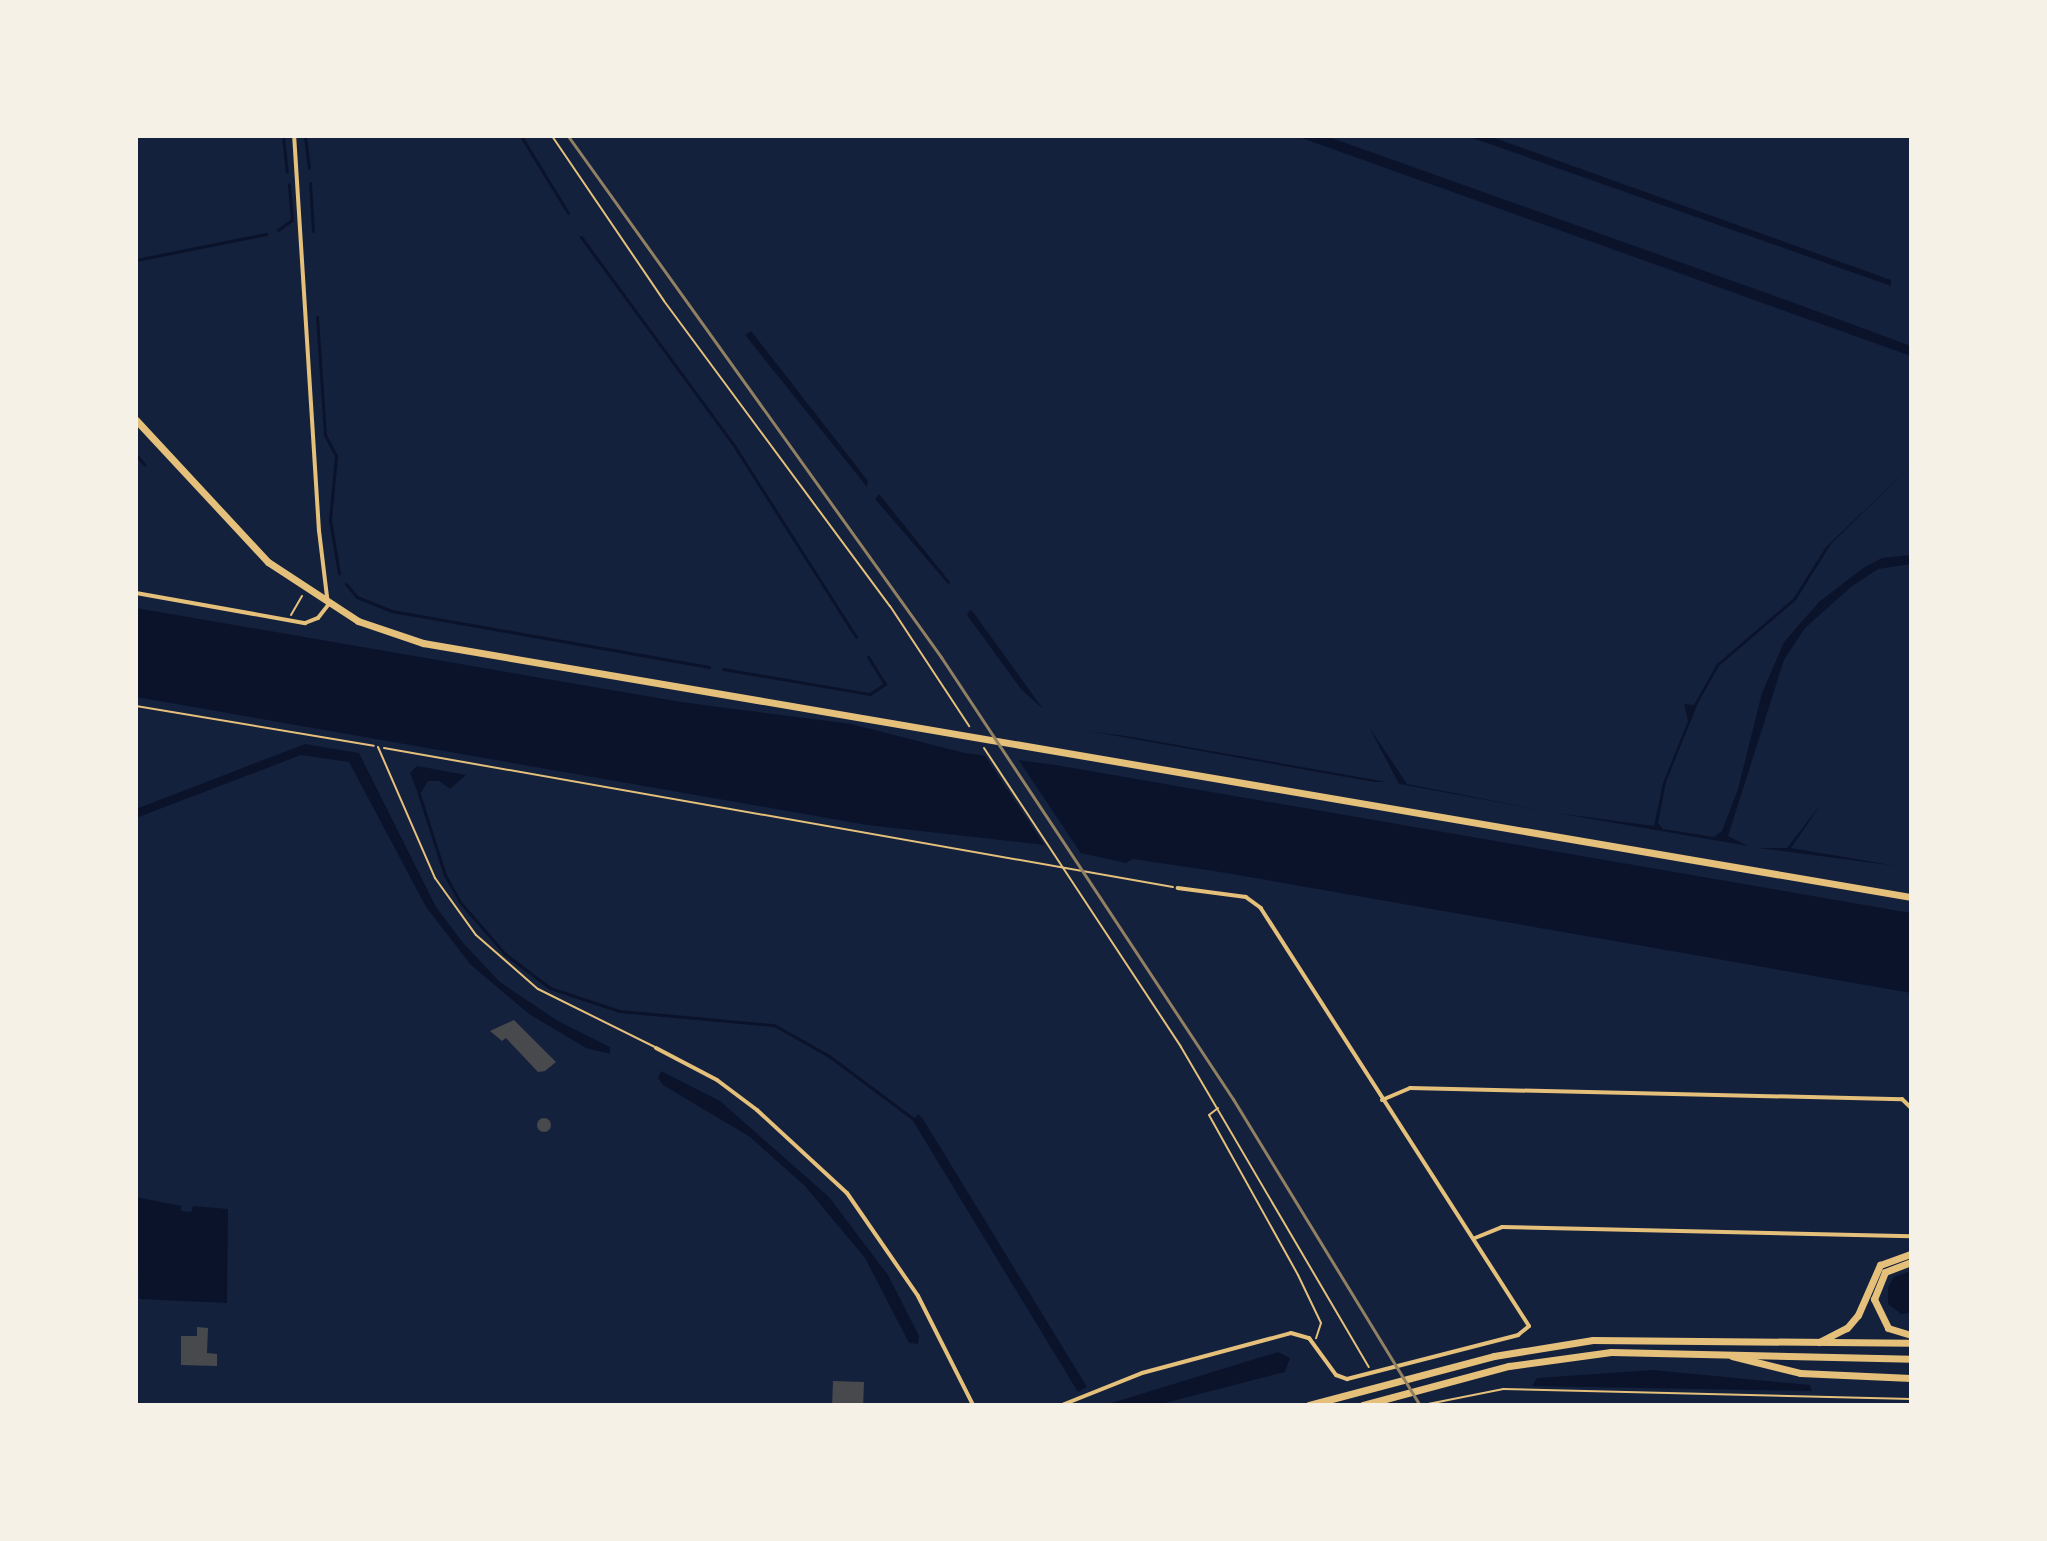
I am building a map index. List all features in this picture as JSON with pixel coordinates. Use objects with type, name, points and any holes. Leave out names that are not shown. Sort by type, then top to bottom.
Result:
[{"type":"main road","points":[[136,420],[268,562],[328,605],[392,633],[496,656],[1911,897]]},
{"type":"main road","points":[[1815,1343],[1847,1328],[1858,1315],[1880,1265],[1911,1254]]},
{"type":"main road","points":[[1911,1262],[1885,1272],[1874,1299],[1888,1328],[1911,1335]]},
{"type":"main road","points":[[1309,1405],[1494,1356],[1572,1342],[1665,1337],[1911,1343]]},
{"type":"main road","points":[[1363,1405],[1509,1366],[1572,1356],[1647,1350],[1911,1359]]},
{"type":"main road","points":[[1722,1353],[1800,1373],[1911,1378]]},
{"type":"street","points":[[136,593],[305,623],[318,618],[328,605],[319,531],[294,136]]},
{"type":"street","points":[[1062,1405],[1142,1373],[1291,1333],[1313,1342],[1336,1375],[1347,1379],[1528,1330],[1475,1238],[1382,1100],[1261,908],[1246,897],[1178,888]]},
{"type":"street","points":[[656,1048],[717,1080],[757,1110],[847,1193],[918,1296],[973,1405]]},
{"type":"street","points":[[1382,1100],[1410,1088],[1902,1099],[1911,1108]]},
{"type":"street","points":[[1475,1238],[1502,1227],[1911,1236]]},
{"type":"street","points":[[1502,1405],[1569,1405]]},
{"type":"lane","points":[[378,747],[435,878],[476,935],[538,989],[656,1048]]},
{"type":"path","points":[[552,136],[974,734]]},
{"type":"path","points":[[136,706],[1178,888]]},
{"type":"path","points":[[983,747],[1219,1107],[1361,1354]]},
{"type":"path","points":[[1219,1107],[1211,1111],[1212,1121],[1321,1323],[1313,1342]]},
{"type":"path","points":[[1423,1405],[1503,1389],[1911,1399]]},
{"type":"water","points":[[1296,136],[1326,136],[1775,296],[1911,346],[1911,356]]},
{"type":"water","points":[[1467,136],[1489,136],[1891,280],[1891,286]]},
{"type":"water","points":[[751,331],[868,481],[867,487],[745,335]]},
{"type":"water","points":[[1911,466],[1831,544],[1796,600],[1719,666],[1698,703],[1666,782],[1658,823],[1663,829],[1714,837],[1722,831],[1738,789],[1762,693],[1784,642],[1819,602],[1863,568],[1882,558],[1911,555],[1911,564],[1878,569],[1851,587],[1805,628],[1784,660],[1728,836],[1748,846],[1557,813],[1654,826],[1663,783],[1688,721],[1684,704],[1694,705],[1717,664],[1793,599],[1826,547]]},
{"type":"water","points":[[879,494],[950,582],[949,585],[875,499]]},
{"type":"water","points":[[136,608],[681,702],[851,724],[965,753],[1056,765],[1911,913],[1911,993],[1220,872],[1133,859],[1126,863],[1044,845],[867,825],[136,697]]},
{"type":"water","points":[[970,610],[1043,709],[1021,689],[967,615]]},
{"type":"water","points":[[1369,727],[1407,784],[1546,811],[1399,784]]},
{"type":"water","points":[[1089,731],[1132,737],[1387,782],[1374,782]]},
{"type":"water","points":[[305,744],[359,753],[436,907],[464,944],[500,982],[558,1021],[610,1047],[610,1054],[586,1048],[529,1014],[470,964],[426,907],[349,762],[301,755],[136,818],[136,809]]},
{"type":"water","points":[[417,766],[466,775],[450,789],[439,781],[428,781],[419,796],[410,773]]},
{"type":"water","points":[[1821,804],[1791,848],[1897,866],[1758,848],[1787,848]]},
{"type":"water","points":[[661,1071],[720,1101],[829,1197],[888,1275],[919,1336],[918,1344],[909,1343],[865,1258],[805,1186],[750,1137],[663,1085],[658,1078]]},
{"type":"water","points":[[918,1114],[1087,1387],[1078,1392],[913,1121]]},
{"type":"water","points":[[136,1197],[181,1206],[181,1211],[191,1212],[193,1206],[228,1209],[227,1303],[139,1299]]},
{"type":"water","points":[[1911,1271],[1911,1313],[1901,1314],[1888,1304],[1888,1287],[1894,1277]]},
{"type":"water","points":[[1278,1352],[1290,1358],[1285,1372],[1157,1405],[1105,1405]]},
{"type":"water","points":[[1653,1370],[1810,1385],[1812,1391],[1532,1386],[1537,1378]]},
{"type":"pier","points":[[983,753],[1018,759],[1082,855],[1047,849]]},
{"type":"building","points":[[514,1020],[556,1062],[545,1071],[538,1072],[506,1038],[502,1041],[490,1031]]},
{"type":"building","points":[[544,1118],[551,1125],[544,1132],[537,1125]]},
{"type":"building","points":[[197,1327],[208,1328],[207,1353],[217,1354],[217,1366],[181,1365],[181,1336],[197,1336]]},
{"type":"building","points":[[833,1381],[864,1382],[863,1405],[832,1405]]},
{"type":"waterway","points":[[283,136],[287,172]]},
{"type":"waterway","points":[[305,136],[309,168]]},
{"type":"waterway","points":[[521,136],[568,213]]},
{"type":"waterway","points":[[310,183],[313,231]]},
{"type":"waterway","points":[[278,230],[292,220],[289,184]]},
{"type":"waterway","points":[[136,260],[266,234]]},
{"type":"waterway","points":[[581,237],[735,447],[856,637]]},
{"type":"waterway","points":[[317,317],[325,435],[336,456],[330,520],[339,573]]},
{"type":"waterway","points":[[136,455],[145,465]]},
{"type":"waterway","points":[[346,584],[357,597],[392,611],[709,667]]},
{"type":"waterway","points":[[723,669],[870,694],[885,684],[868,657]]},
{"type":"waterway","points":[[419,794],[445,875],[460,902],[505,954],[550,988],[619,1011],[774,1025],[829,1056],[915,1120]]},
{"type":"railway","points":[[568,136],[941,657],[1233,1099],[1420,1405]]}]
